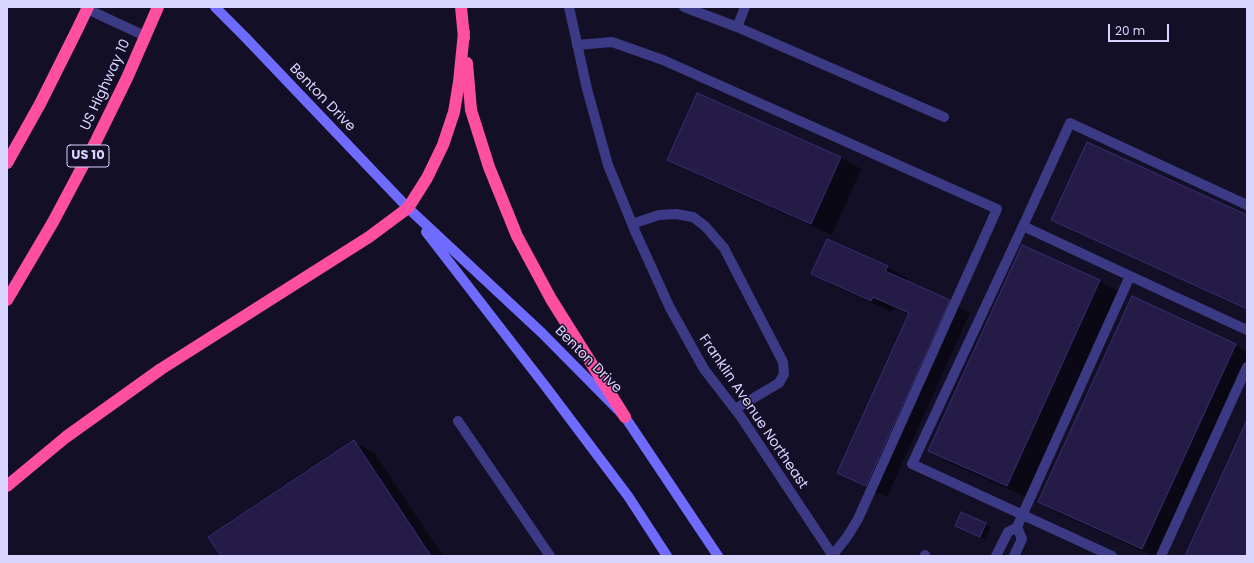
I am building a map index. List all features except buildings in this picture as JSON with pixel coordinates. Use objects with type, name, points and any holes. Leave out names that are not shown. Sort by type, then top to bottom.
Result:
[{"type":"highway","name":"US Highway 10","points":[[7,300],[53,222],[96,141],[158,7]]},
{"type":"highway","points":[[461,7],[471,110],[489,167],[517,236],[551,298],[625,417]]},
{"type":"highway","points":[[7,163],[40,104],[87,8]]},
{"type":"highway","points":[[7,486],[66,437],[161,369],[369,237],[408,208],[427,178],[443,145],[454,112],[459,82],[464,32]]},
{"type":"main road","name":"Benton Drive","points":[[215,7],[245,36],[408,208],[542,333],[625,417],[718,556]]},
{"type":"main road","name":"Benton Drive","points":[[408,208],[628,496],[667,556]]},
{"type":"street","name":"Franklin Avenue Northeast","points":[[569,7],[587,89],[608,165],[632,224],[670,308],[704,369],[735,409],[832,556]]},
{"type":"street","points":[[684,7],[737,27],[944,117]]},
{"type":"street","points":[[737,27],[745,7]]},
{"type":"street","points":[[87,8],[145,36]]},
{"type":"street","points":[[577,45],[612,42],[663,60],[997,209],[858,519],[847,537],[832,556]]},
{"type":"street","points":[[1112,556],[912,464],[1070,123],[1247,205]]},
{"type":"street","points":[[632,224],[659,215],[676,214],[693,217],[705,226],[724,248],[783,362],[784,374],[779,383],[735,409]]},
{"type":"street","points":[[1023,226],[1247,330]]},
{"type":"street","points":[[996,556],[1008,532],[1017,527],[1130,276]]},
{"type":"street","points":[[1161,556],[1247,367]]},
{"type":"street","points":[[458,421],[550,556]]},
{"type":"street","points":[[1014,556],[1022,539],[1017,527]]}]
